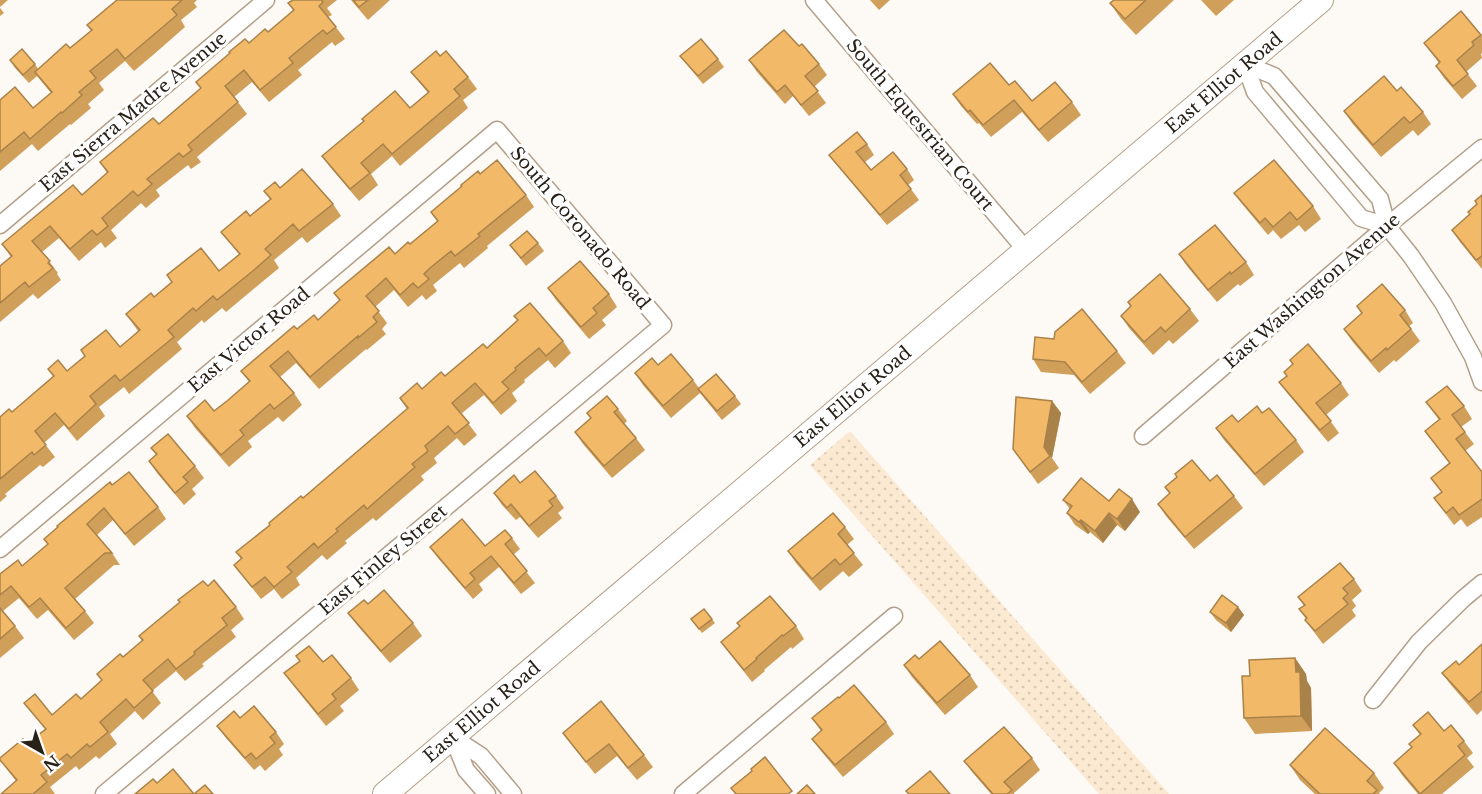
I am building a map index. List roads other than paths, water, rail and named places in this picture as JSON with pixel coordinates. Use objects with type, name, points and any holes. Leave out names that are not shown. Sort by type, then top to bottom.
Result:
[{"type":"main road","name":"East Elliot Road","points":[[385,794],[1245,64],[1313,2]]},
{"type":"street","name":"East Sierra Madre Avenue","points":[[0,225],[266,0]]},
{"type":"street","name":"South Equestrian Court","points":[[814,0],[1026,250]]},
{"type":"street","points":[[1245,64],[1255,92],[1361,218],[1387,226]]},
{"type":"street","points":[[1245,64],[1274,76],[1380,199],[1387,226],[1443,303],[1473,357],[1482,382]]},
{"type":"street","name":"South Coronado Road","points":[[497,130],[663,325]]},
{"type":"street","name":"East Victor Road","points":[[0,549],[497,130]]},
{"type":"street","name":"East Washington Avenue","points":[[1143,436],[1387,226],[1482,148]]},
{"type":"street","name":"East Finley Street","points":[[104,794],[663,325]]},
{"type":"street","points":[[1373,699],[1419,642],[1482,583]]},
{"type":"street","points":[[683,794],[894,616]]},
{"type":"street","points":[[452,737],[466,770],[488,794]]},
{"type":"street","points":[[452,737],[481,756],[513,794]]}]
